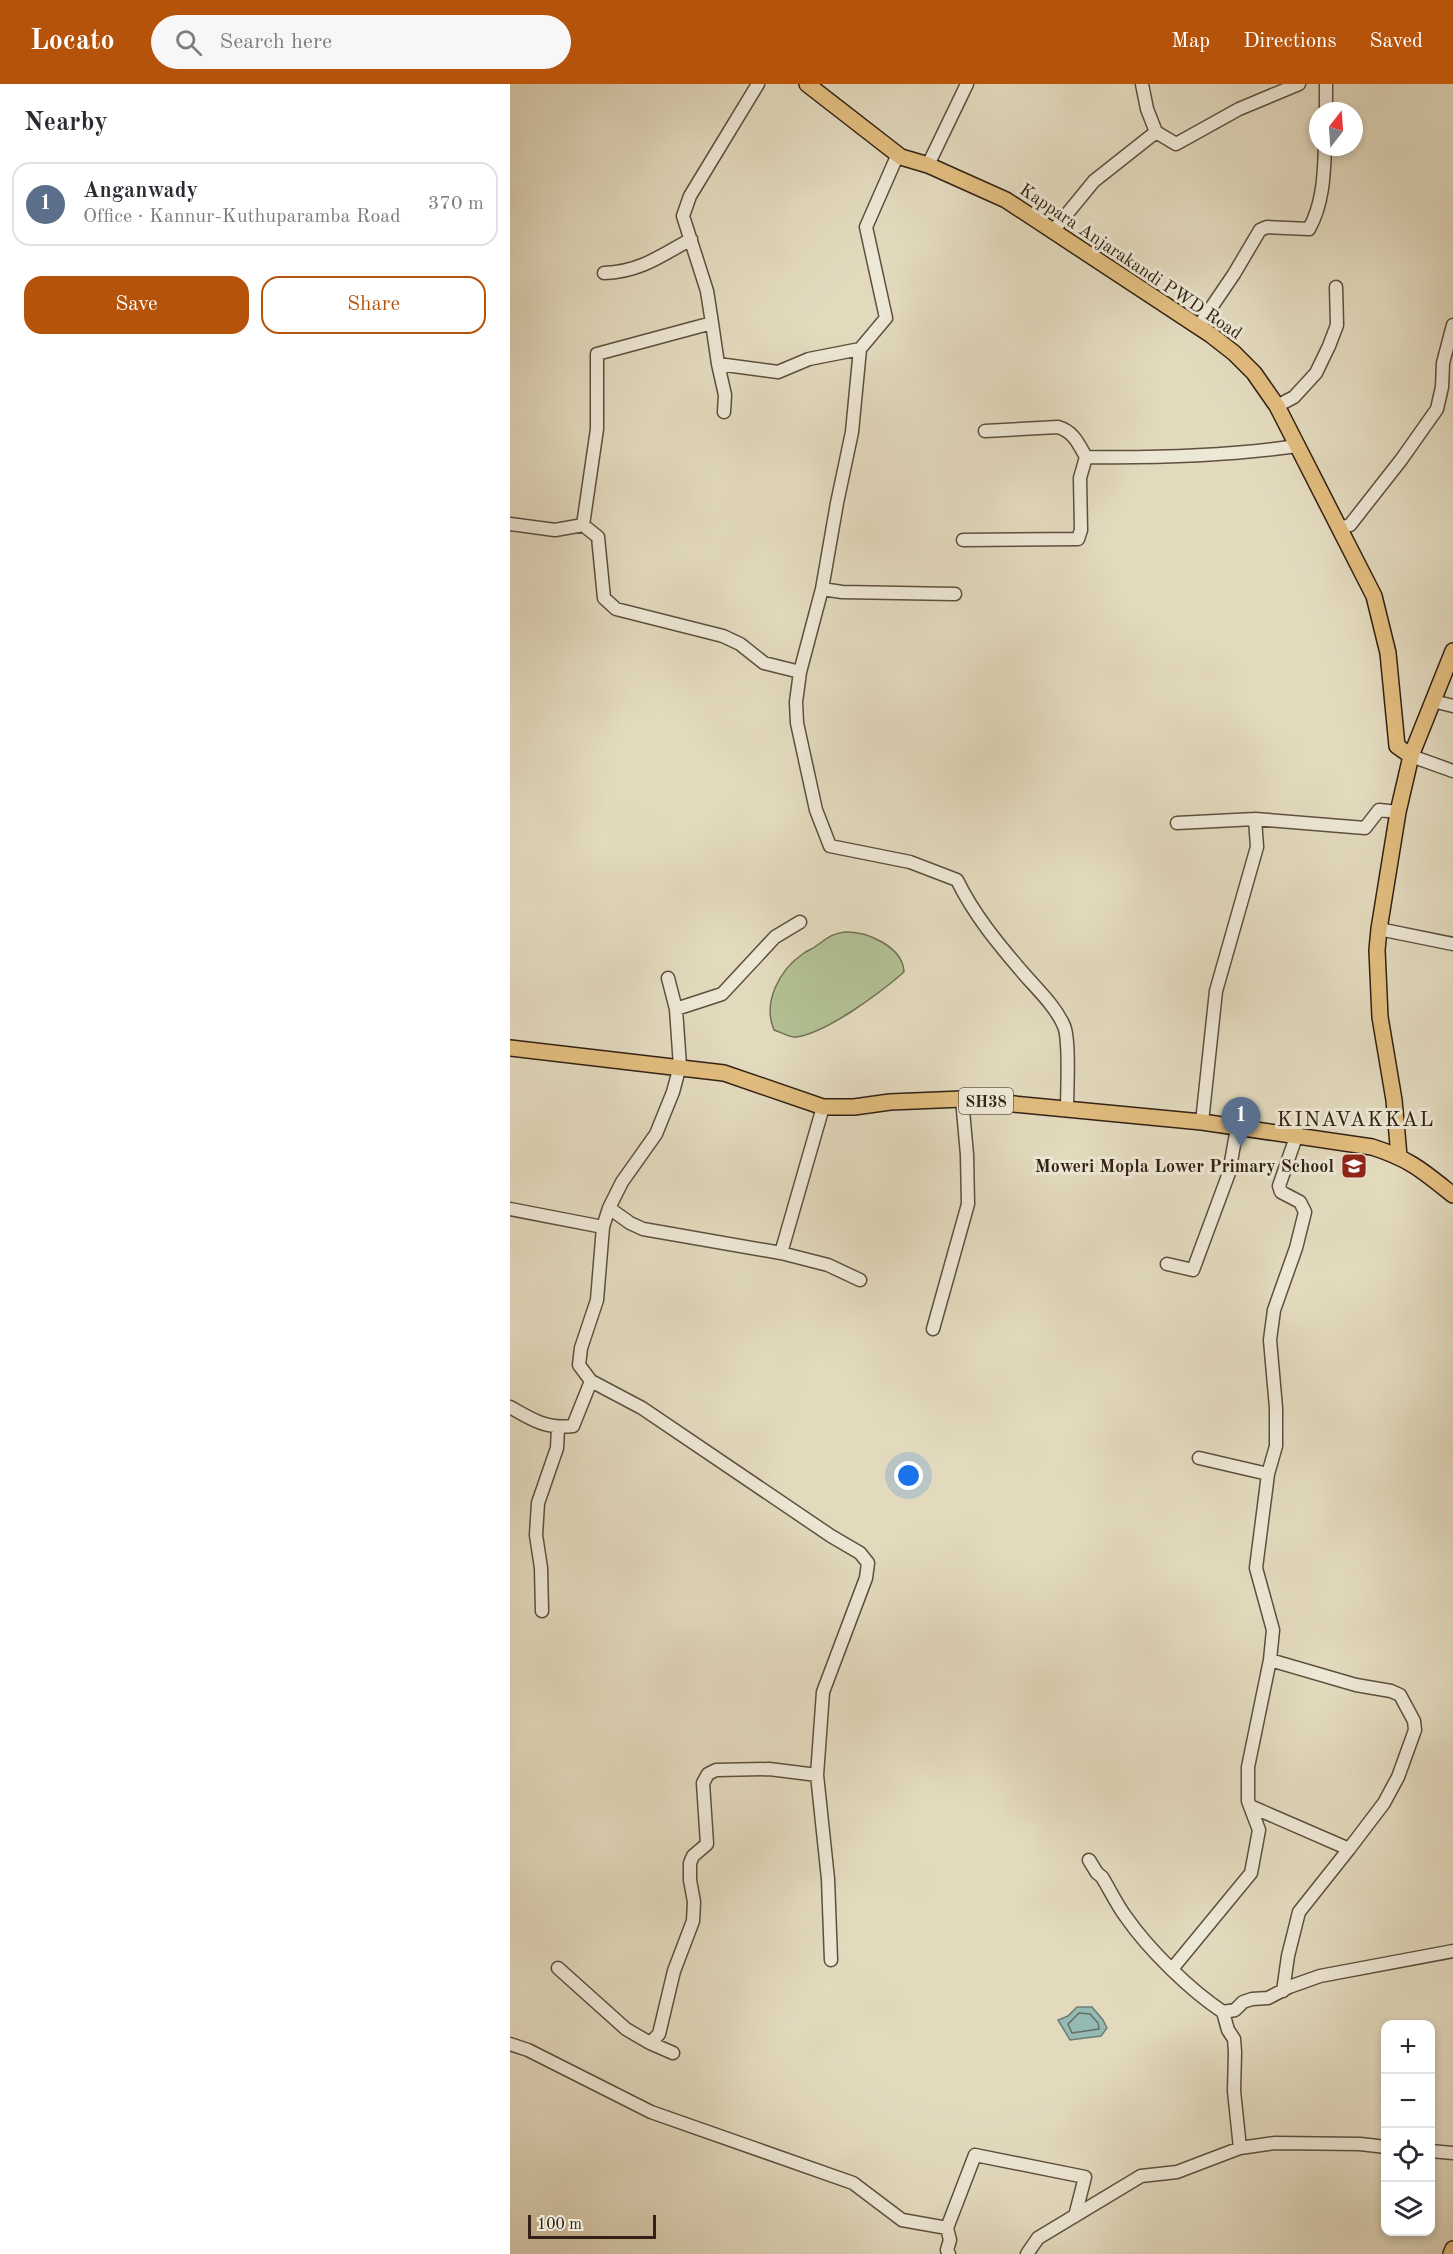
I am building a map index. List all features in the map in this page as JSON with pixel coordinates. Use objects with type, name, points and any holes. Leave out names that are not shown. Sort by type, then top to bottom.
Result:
[{"type":"main road","name":"Kappara Anjarakandi PWD Road","points":[[807,84],[898,154],[1006,200],[1198,327],[1234,353],[1254,373],[1277,406],[1374,596],[1388,653],[1397,746],[1411,756]]},
{"type":"main road","points":[[1399,1156],[1394,1100],[1380,1017],[1377,950],[1379,929],[1398,812],[1411,756],[1453,651]]},
{"type":"main road","name":"SH38","points":[[510,1048],[724,1072],[824,1107],[962,1099],[1202,1122],[1372,1147],[1399,1156],[1420,1167],[1453,1195]]},
{"type":"main road","points":[[1451,2254],[1453,2249]]},
{"type":"street","points":[[724,412],[725,395],[707,291],[683,216],[690,196],[758,84]]},
{"type":"street","points":[[928,165],[967,84]]},
{"type":"street","points":[[1142,84],[1147,109],[1156,132],[1176,144],[1239,109],[1299,84]]},
{"type":"street","points":[[1326,84],[1326,102]]},
{"type":"street","points":[[1053,231],[1094,181],[1156,132]]},
{"type":"street","points":[[898,154],[866,227],[886,318],[860,349],[852,432],[822,589],[800,672],[796,702],[797,723],[816,810],[830,846],[910,862],[957,880],[991,935],[1047,1001],[1064,1027],[1067,1109]]},
{"type":"street","points":[[1198,327],[1260,230],[1267,227],[1309,229],[1324,184],[1325,156]]},
{"type":"street","points":[[604,273],[619,273],[640,268],[691,239]]},
{"type":"street","points":[[1277,406],[1294,397],[1316,373],[1337,325],[1336,287]]},
{"type":"street","points":[[583,525],[597,429],[597,354],[712,323]]},
{"type":"street","points":[[1340,528],[1350,525],[1437,409],[1453,325]]},
{"type":"street","points":[[718,364],[778,372],[808,359],[860,349]]},
{"type":"street","points":[[963,540],[1078,539],[1081,530],[1080,478],[1086,457],[1076,438],[1066,430],[1058,428],[985,431]]},
{"type":"street","points":[[1086,457],[1156,458],[1255,452],[1298,446]]},
{"type":"street","points":[[510,524],[555,530],[583,525],[598,537],[604,598],[616,609],[723,636],[740,644],[764,663],[800,672]]},
{"type":"street","points":[[822,589],[955,594]]},
{"type":"street","points":[[1433,701],[1453,706]]},
{"type":"street","points":[[1411,756],[1453,771]]},
{"type":"street","points":[[1177,823],[1195,824],[1246,818],[1372,827],[1379,810],[1398,812]]},
{"type":"street","points":[[1202,1122],[1216,991],[1257,847],[1255,819]]},
{"type":"street","points":[[676,1009],[722,994],[775,937],[800,922]]},
{"type":"street","points":[[1379,929],[1453,944]]},
{"type":"street","points":[[668,978],[676,1009],[680,1066],[673,1092],[656,1134],[622,1182],[609,1208],[603,1227],[597,1300],[581,1348],[579,1365],[591,1381],[642,1408],[831,1536],[860,1553],[868,1563],[866,1578],[823,1692],[817,1775],[828,1879],[831,1960]]},
{"type":"street","points":[[933,1329],[968,1204],[962,1099]]},
{"type":"street","points":[[781,1253],[824,1107]]},
{"type":"street","points":[[1167,1264],[1193,1270],[1229,1173],[1237,1128]]},
{"type":"street","points":[[1172,1969],[1251,1873],[1259,1830],[1248,1801],[1248,1767],[1270,1660],[1273,1630],[1256,1568],[1269,1474],[1276,1446],[1276,1408],[1270,1340],[1274,1310],[1296,1248],[1305,1212],[1300,1202],[1281,1192],[1279,1186],[1296,1137]]},
{"type":"street","points":[[609,1208],[643,1229],[781,1253],[828,1265],[860,1280]]},
{"type":"street","points":[[510,1209],[603,1227]]},
{"type":"street","points":[[510,1407],[535,1421],[558,1428],[573,1426],[591,1381]]},
{"type":"street","points":[[542,1611],[541,1568],[536,1535],[538,1503],[556,1448],[558,1428]]},
{"type":"street","points":[[1199,1458],[1269,1474]]},
{"type":"street","points":[[1270,1660],[1400,1695],[1414,1720],[1415,1730],[1398,1776],[1384,1803],[1299,1912],[1288,1956],[1283,1991]]},
{"type":"street","points":[[650,2043],[659,2034],[674,1971],[693,1921],[694,1902],[690,1863],[693,1856],[707,1844],[704,1783],[708,1774],[716,1770],[769,1769],[817,1775]]},
{"type":"street","points":[[1250,1806],[1349,1849]]},
{"type":"street","points":[[1089,1860],[1102,1877],[1126,1918],[1172,1969],[1223,2012],[1228,2030],[1234,2039],[1234,2091],[1240,2148]]},
{"type":"street","points":[[1223,2012],[1235,2010],[1243,2002],[1252,1999],[1268,1998],[1320,1976],[1453,1951]]},
{"type":"street","points":[[558,1968],[626,2029],[673,2053]]},
{"type":"street","points":[[510,2044],[528,2050],[651,2112],[853,2183],[902,2220],[947,2228]]},
{"type":"street","points":[[1034,2249],[1075,2216],[1142,2176],[1177,2172],[1240,2148],[1275,2144],[1360,2144],[1381,2146]]},
{"type":"street","points":[[1435,2151],[1453,2153]]},
{"type":"street","points":[[950,2254],[947,2250],[950,2240],[947,2228],[975,2155],[1084,2177],[1075,2216]]},
{"type":"green space","points":[[845,932],[863,934],[891,948],[902,963],[904,972],[868,1000],[823,1028],[796,1037],[774,1030],[770,1008],[781,977],[804,953],[832,935]]},
{"type":"water","points":[[1077,2007],[1092,2007],[1103,2020],[1107,2028],[1101,2036],[1070,2040],[1058,2020],[1068,2016]]},
{"type":"place","name":"Anganwady","points":[[1241,1147]]},
{"type":"place","name":"Moweri Mopla Lower Primary School","points":[[1354,1166]]},
{"type":"district","name":"KINAVAKKAL","points":[[1356,1119]]}]
